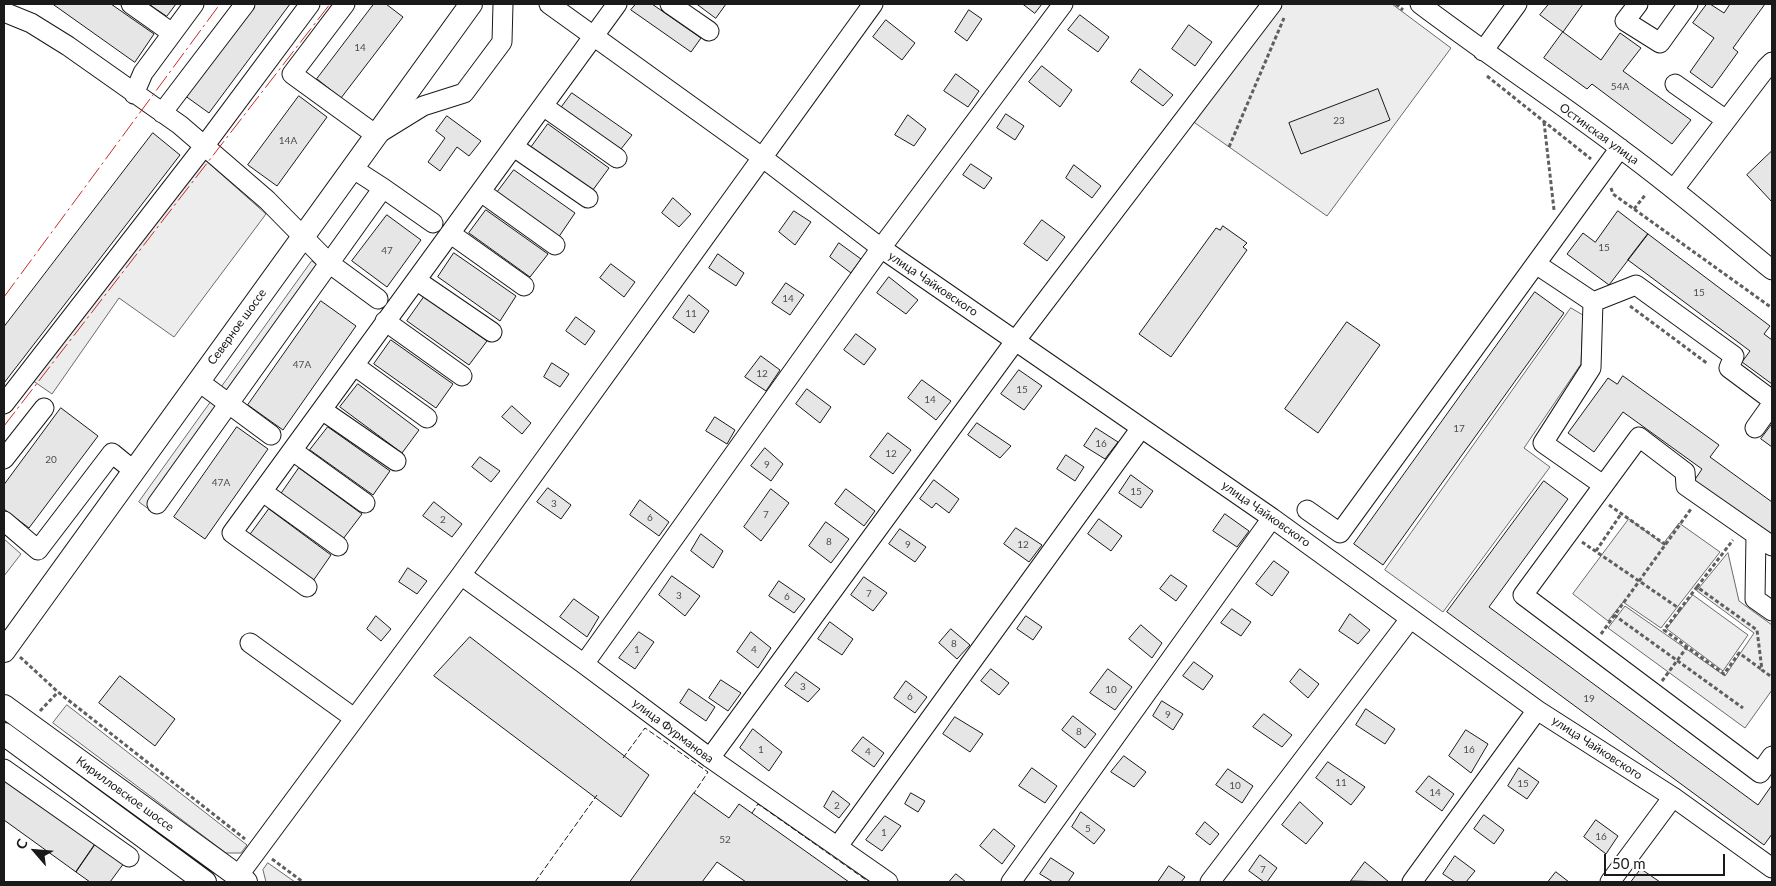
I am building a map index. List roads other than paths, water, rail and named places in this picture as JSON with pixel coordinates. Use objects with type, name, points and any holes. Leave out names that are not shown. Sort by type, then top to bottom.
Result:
[{"type":"main road","name":"Северное шоссе","points":[[6,649],[468,5]]},
{"type":"main road","name":"Кирилловское шоссе","points":[[4,706],[242,879]]},
{"type":"main road","name":"Кирилловское шоссе","points":[[4,734],[205,882]]},
{"type":"street","points":[[131,4],[172,33]]},
{"type":"street","points":[[134,94],[142,73],[194,4]]},
{"type":"street","points":[[162,113],[245,4]]},
{"type":"street","points":[[4,404],[205,145],[310,4]]},
{"type":"street","points":[[345,4],[292,74],[376,135],[423,106],[464,93],[502,42],[503,4]]},
{"type":"street","name":"улица Чайковского","points":[[549,4],[763,158],[880,248],[1272,518],[1537,710],[1673,797],[1772,868]]},
{"type":"street","points":[[307,587],[232,534],[356,366],[385,321],[451,234],[617,4]]},
{"type":"street","points":[[670,4],[709,31]]},
{"type":"street","points":[[242,879],[257,849],[460,576],[873,4]]},
{"type":"street","points":[[584,664],[880,248],[1063,4]]},
{"type":"street","points":[[1483,51],[1517,4]]},
{"type":"street","points":[[1638,4],[1625,21],[1660,43],[1688,4]]},
{"type":"street","points":[[710,758],[1016,340],[1279,8]]},
{"type":"street","name":"Остинская улица","points":[[1415,9],[1483,51],[1620,148],[1674,189],[1772,270]]},
{"type":"street","points":[[4,12],[32,23],[68,46],[180,125],[267,200],[330,264],[378,299]]},
{"type":"street","points":[[1674,189],[1726,120],[1770,68]]},
{"type":"street","points":[[1675,84],[1726,120]]},
{"type":"street","points":[[544,106],[617,158]]},
{"type":"street","points":[[514,147],[588,198]]},
{"type":"street","points":[[1307,510],[1340,533],[1620,148]]},
{"type":"street","points":[[352,168],[433,223]]},
{"type":"street","points":[[156,504],[383,188]]},
{"type":"street","points":[[481,192],[554,245]]},
{"type":"street","points":[[451,234],[524,286]]},
{"type":"street","points":[[1536,264],[1592,302]]},
{"type":"street","points":[[416,280],[492,332]]},
{"type":"street","points":[[1592,302],[1636,285],[1734,356],[1729,368],[1772,402],[1755,428]]},
{"type":"street","points":[[1592,302],[1592,368],[1542,443],[1600,491]]},
{"type":"street","points":[[385,321],[462,376]]},
{"type":"street","points":[[356,366],[427,418]]},
{"type":"street","points":[[198,381],[271,436]]},
{"type":"street","points":[[4,459],[44,408]]},
{"type":"street","points":[[322,410],[396,460]]},
{"type":"street","points":[[838,846],[1141,428]]},
{"type":"street","points":[[1772,546],[1686,486],[1685,472],[1639,437],[1523,595],[1760,773],[1772,756]]},
{"type":"street","points":[[293,451],[365,503]]},
{"type":"street","points":[[4,521],[38,550],[112,453],[134,471]]},
{"type":"street","points":[[263,492],[338,546]]},
{"type":"street","points":[[1011,882],[1272,518]]},
{"type":"street","points":[[1749,530],[1755,599],[1772,611]]},
{"type":"street","name":"улица Фурманова","points":[[460,576],[584,664],[710,758],[888,882]]},
{"type":"street","points":[[1210,882],[1410,619]]},
{"type":"street","points":[[250,643],[354,718]]},
{"type":"street","points":[[1412,882],[1537,710]]},
{"type":"street","points":[[4,769],[129,857]]},
{"type":"street","points":[[1610,882],[1673,797]]}]
